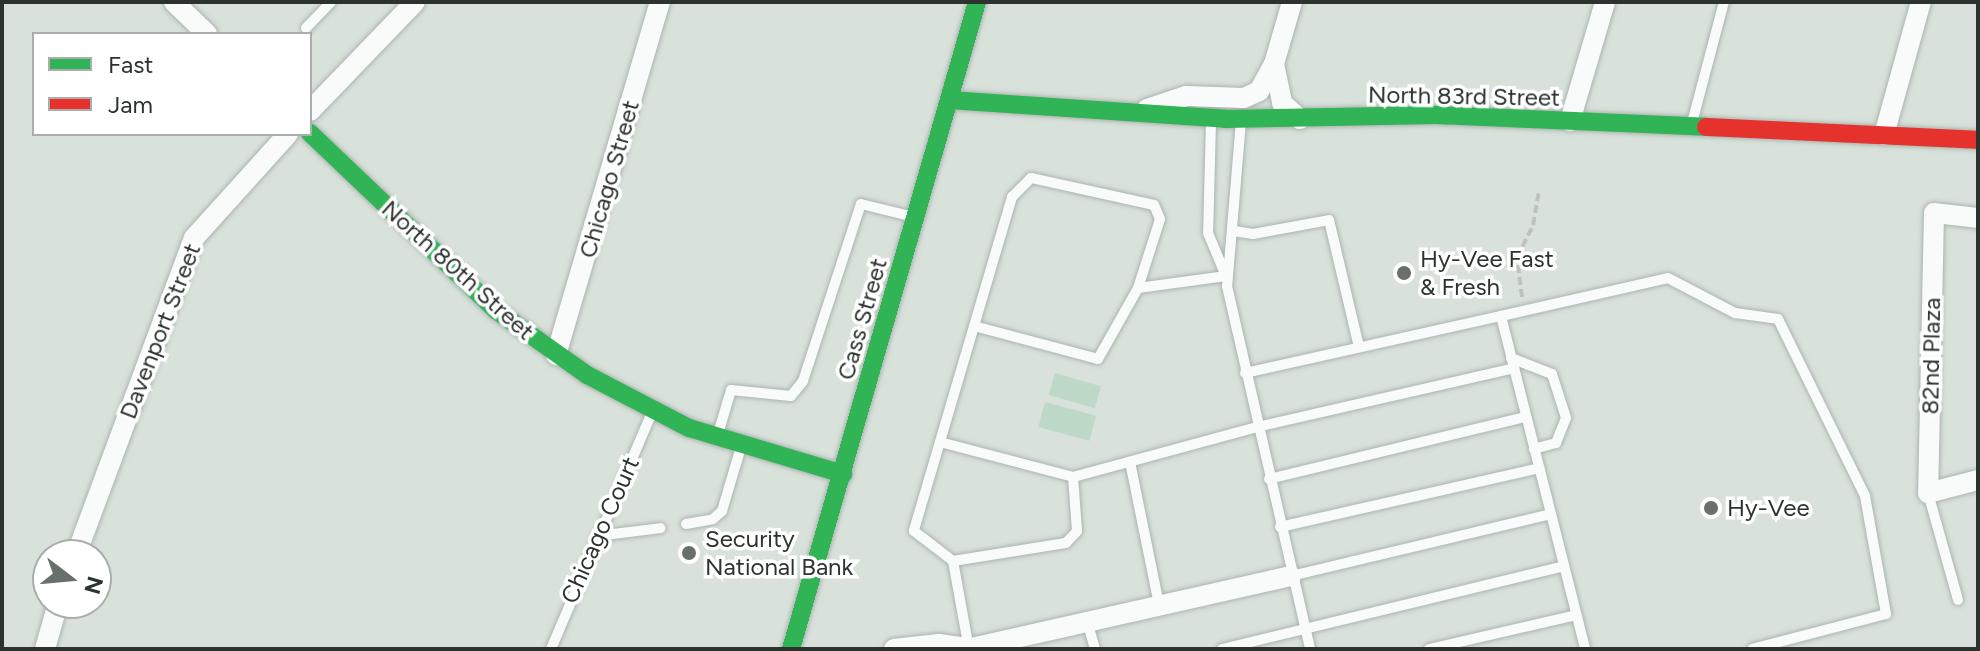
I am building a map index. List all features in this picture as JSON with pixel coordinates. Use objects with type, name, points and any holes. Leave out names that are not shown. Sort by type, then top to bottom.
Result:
[{"type":"street","points":[[174,2],[205,32]]},
{"type":"street","points":[[312,109],[415,2]]},
{"type":"street","name":"Chicago Street","points":[[556,355],[660,2]]},
{"type":"street","name":"Cass Street","points":[[791,649],[977,2]]},
{"type":"street","points":[[1140,113],[1186,96],[1244,98],[1259,91],[1274,64],[1292,2]]},
{"type":"street","points":[[1884,135],[1921,2]]},
{"type":"street","points":[[1570,121],[1599,3]]},
{"type":"street","points":[[1274,64],[1282,103],[1302,120]]},
{"type":"street","name":"North 83rd Street","points":[[949,100],[1211,118],[1302,120],[1406,115],[1978,140]]},
{"type":"street","name":"North 80th Street","points":[[312,135],[490,305],[556,355],[652,412],[717,438],[843,474]]},
{"type":"street","name":"Davenport Street","points":[[82,539],[194,238],[286,136]]},
{"type":"street","name":"82nd Plaza","points":[[1928,493],[1934,213],[1978,218]]},
{"type":"street","points":[[1928,493],[1978,480]]},
{"type":"street","points":[[894,649],[939,644],[968,649],[1291,576]]},
{"type":"street","points":[[45,649],[53,619]]},
{"type":"lane","points":[[306,28],[331,2]]},
{"type":"lane","points":[[1691,127],[1724,2]]},
{"type":"lane","points":[[1211,118],[1208,233],[1226,276],[1257,427],[1310,649]]},
{"type":"lane","points":[[1226,276],[1234,231],[1241,119]]},
{"type":"lane","points":[[968,649],[953,561],[914,531],[974,326],[1012,197],[1031,178],[1154,205],[1160,219],[1138,288],[1098,359],[974,326]]},
{"type":"lane","points":[[717,438],[731,390],[791,396],[803,381],[861,204],[916,217]]},
{"type":"lane","points":[[1234,231],[1253,234],[1329,220],[1359,347]]},
{"type":"lane","points":[[1138,288],[1226,276]]},
{"type":"lane","points":[[1245,373],[1668,278],[1735,313],[1778,319],[1865,496],[1886,614],[1752,649]]},
{"type":"lane","points":[[1501,316],[1585,649]]},
{"type":"lane","points":[[940,442],[1073,477],[1513,363],[1552,374],[1566,418],[1556,443],[1534,449]]},
{"type":"lane","name":"Chicago Court","points":[[551,649],[652,412]]},
{"type":"lane","points":[[1269,479],[1526,417]]},
{"type":"lane","points":[[686,524],[713,519],[722,511],[742,445]]},
{"type":"lane","points":[[1130,462],[1159,605]]},
{"type":"lane","points":[[1280,527],[1539,468]]},
{"type":"lane","points":[[953,561],[1066,543],[1077,531],[1073,477]]},
{"type":"lane","points":[[1928,493],[1958,600]]},
{"type":"lane","points":[[1291,576],[1551,514]]},
{"type":"lane","points":[[597,536],[661,528]]},
{"type":"lane","points":[[1222,649],[1564,566]]},
{"type":"lane","points":[[1429,649],[1576,615]]},
{"type":"lane","points":[[1087,621],[1095,649]]},
{"type":"path","points":[[1525,311],[1517,257],[1533,225],[1539,192]]},
{"type":"green space","points":[[1055,373],[1101,386],[1095,408],[1049,395]]},
{"type":"green space","points":[[1045,402],[1096,416],[1089,441],[1038,427]]},
{"type":"traffic: fast","points":[[791,649],[977,2]]},
{"type":"traffic: fast","points":[[949,100],[1225,119],[1436,115],[1706,127]]},
{"type":"traffic: fast","points":[[312,135],[497,311],[587,375],[689,428],[843,474]]},
{"type":"traffic: jam","points":[[1706,127],[1978,140]]},
{"type":"place","name":"Hy-Vee Fast & Fresh","points":[[1404,273]]},
{"type":"place","name":"Hy-Vee","points":[[1711,508]]},
{"type":"place","name":"Security National Bank","points":[[689,553]]}]
